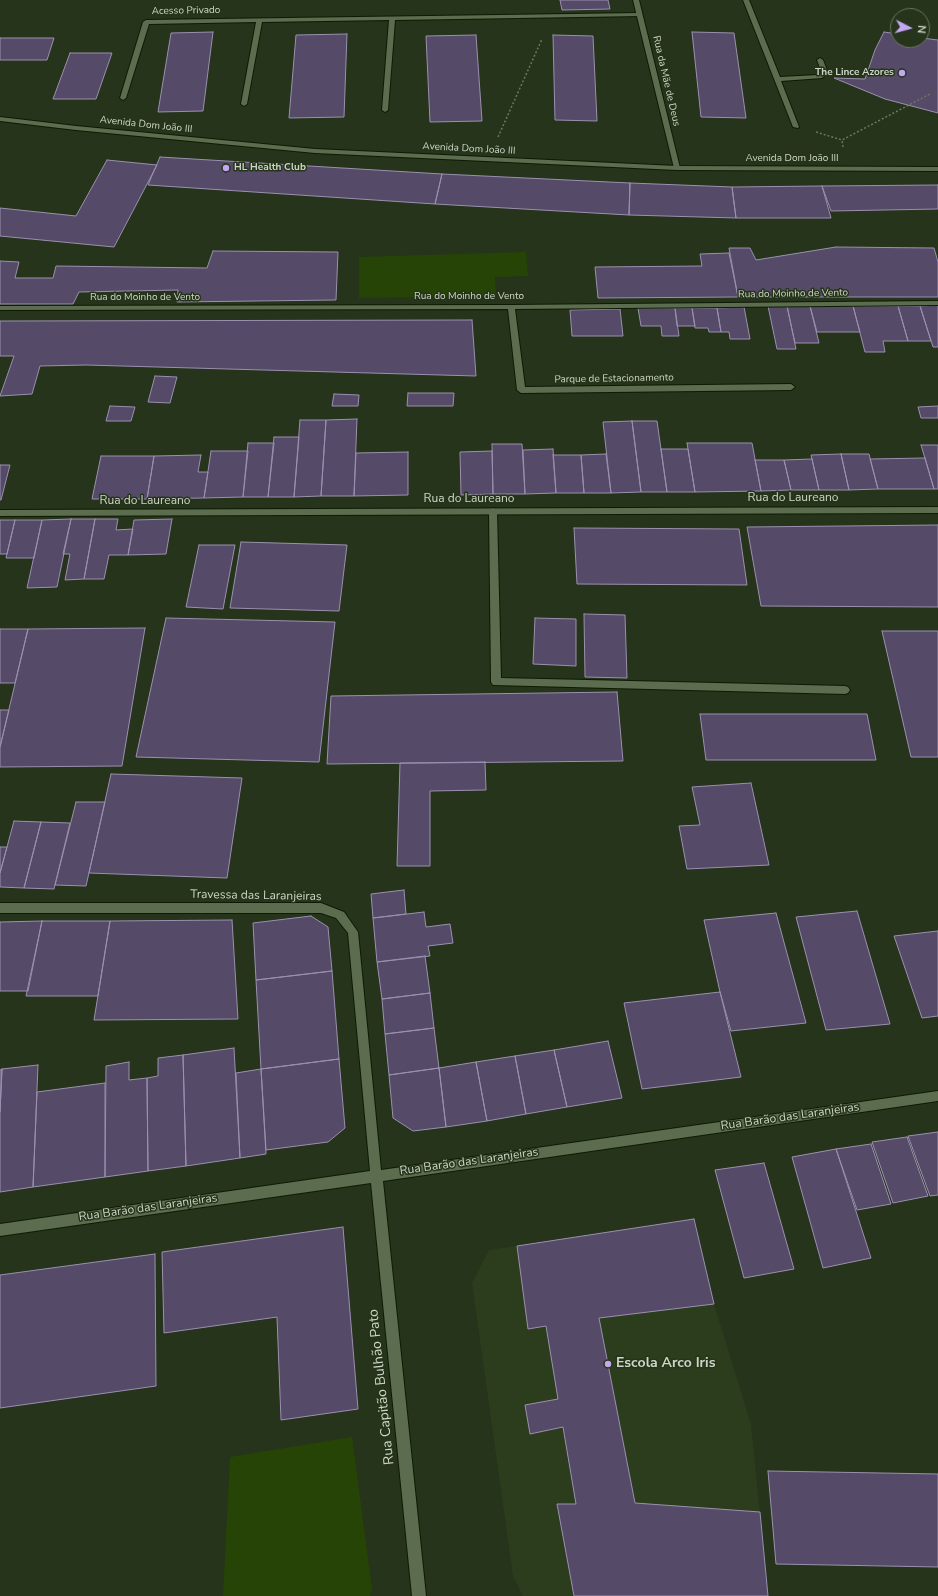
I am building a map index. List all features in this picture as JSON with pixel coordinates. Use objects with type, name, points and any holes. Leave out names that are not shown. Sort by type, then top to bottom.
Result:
[{"type":"street","name":"Rua da Mãe de Deus","points":[[636,0],[677,168]]},
{"type":"street","points":[[746,0],[796,127]]},
{"type":"street","name":"Acesso Privado","points":[[123,98],[146,22],[640,15]]},
{"type":"street","points":[[385,110],[392,18]]},
{"type":"street","points":[[244,104],[259,20]]},
{"type":"street","points":[[778,79],[820,77],[825,73],[820,60]]},
{"type":"street","name":"Avenida Dom João III","points":[[0,119],[315,151],[677,168],[938,169]]},
{"type":"street","name":"Rua do Moinho de Vento","points":[[0,308],[511,307],[938,303]]},
{"type":"street","name":"Parque de Estacionamento","points":[[511,307],[521,390],[791,387]]},
{"type":"street","name":"Rua do Laureano","points":[[0,513],[938,510]]},
{"type":"street","points":[[493,511],[496,682],[844,690]]},
{"type":"street","name":"Travessa das Laranjeiras","points":[[0,908],[321,908],[340,914],[353,932],[376,1175]]},
{"type":"street","name":"Rua Barão das Laranjeiras","points":[[0,1230],[376,1175],[938,1096]]},
{"type":"street","name":"Rua Capitão Bulhão Pato","points":[[376,1175],[419,1596]]},
{"type":"path","points":[[486,160],[508,116],[552,16]]},
{"type":"path","points":[[796,127],[842,140],[930,94]]},
{"type":"path","points":[[842,140],[847,169]]},
{"type":"shaded area","points":[[526,252],[528,276],[495,277],[496,296],[359,298],[359,257]]},
{"type":"shaded area","name":"Escola Arco Iris","points":[[694,1219],[714,1304],[751,1424],[768,1596],[523,1596],[513,1576],[472,1283],[489,1250]]},
{"type":"shaded area","points":[[352,1437],[372,1589],[370,1596],[223,1596],[230,1457]]},
{"type":"building","points":[[560,0],[608,0],[610,9],[562,10]]},
{"type":"building","points":[[213,32],[203,111],[158,112],[171,33]]},
{"type":"building","points":[[692,32],[734,33],[746,118],[701,117]]},
{"type":"building","name":"The Lince Azores","points":[[884,32],[890,33],[890,48],[930,48],[930,39],[938,40],[938,113],[885,99],[834,78],[865,79],[875,50]]},
{"type":"building","points":[[347,34],[344,117],[289,118],[296,35]]},
{"type":"building","points":[[476,35],[482,121],[430,122],[426,36]]},
{"type":"building","points":[[553,35],[593,36],[597,121],[555,120]]},
{"type":"building","points":[[0,38],[54,38],[47,60],[0,60]]},
{"type":"building","points":[[70,53],[112,53],[96,99],[53,99]]},
{"type":"building","points":[[160,157],[442,174],[435,204],[148,185]]},
{"type":"building","points":[[107,160],[157,165],[114,247],[0,236],[0,208],[76,216]]},
{"type":"building","points":[[442,174],[630,183],[629,215],[435,204]]},
{"type":"building","points":[[630,183],[732,187],[736,218],[629,215]]},
{"type":"building","points":[[938,185],[938,209],[831,211],[822,186]]},
{"type":"building","points":[[822,186],[831,218],[736,218],[732,187]]},
{"type":"building","points":[[836,247],[934,248],[938,262],[938,297],[738,297],[729,248],[750,248],[756,260]]},
{"type":"building","points":[[213,251],[338,252],[336,300],[177,302],[178,290],[79,292],[73,304],[0,304],[0,261],[19,262],[15,278],[53,278],[56,266],[207,268]]},
{"type":"building","points":[[729,253],[738,297],[598,298],[595,267],[702,266],[700,254]]},
{"type":"building","points":[[938,305],[938,347],[933,347],[920,306]]},
{"type":"building","points":[[768,306],[787,306],[796,349],[777,349]]},
{"type":"building","points":[[787,306],[810,306],[819,343],[795,343]]},
{"type":"building","points":[[810,306],[853,306],[860,332],[817,332]]},
{"type":"building","points":[[853,306],[898,306],[908,341],[883,341],[885,352],[865,352]]},
{"type":"building","points":[[898,306],[920,306],[931,341],[908,341]]},
{"type":"building","points":[[744,307],[750,339],[730,339],[729,332],[721,332],[717,308]]},
{"type":"building","points":[[638,308],[675,308],[679,336],[662,336],[661,326],[641,326]]},
{"type":"building","points":[[675,308],[692,308],[695,326],[677,326]]},
{"type":"building","points":[[692,308],[717,308],[721,332],[709,332],[708,328],[695,328]]},
{"type":"building","points":[[620,309],[623,336],[572,336],[570,310]]},
{"type":"building","points":[[472,320],[476,376],[86,365],[40,366],[32,394],[0,396],[14,356],[0,356],[0,321]]},
{"type":"building","points":[[155,376],[177,377],[170,403],[148,402]]},
{"type":"building","points":[[408,393],[454,393],[453,406],[407,406]]},
{"type":"building","points":[[334,394],[359,395],[358,406],[332,406]]},
{"type":"building","points":[[110,406],[135,407],[131,421],[106,421]]},
{"type":"building","points":[[938,406],[938,418],[921,418],[918,407]]},
{"type":"building","points":[[357,419],[354,496],[321,496],[326,420]]},
{"type":"building","points":[[300,420],[326,420],[321,496],[294,497]]},
{"type":"building","points":[[632,421],[641,492],[611,493],[603,422]]},
{"type":"building","points":[[632,421],[657,421],[667,492],[641,492]]},
{"type":"building","points":[[274,437],[299,437],[294,497],[268,497]]},
{"type":"building","points":[[248,443],[274,443],[268,497],[243,497]]},
{"type":"building","points":[[687,443],[752,443],[761,491],[695,492]]},
{"type":"building","points":[[492,444],[522,444],[525,494],[493,494]]},
{"type":"building","points":[[921,445],[938,445],[938,489],[934,489]]},
{"type":"building","points":[[553,449],[556,493],[525,494],[523,450]]},
{"type":"building","points":[[661,449],[688,449],[695,492],[667,492]]},
{"type":"building","points":[[211,451],[248,451],[243,497],[204,498]]},
{"type":"building","points":[[492,451],[493,494],[461,495],[460,452]]},
{"type":"building","points":[[408,452],[408,495],[354,496],[356,453]]},
{"type":"building","points":[[606,454],[611,493],[584,493],[581,455]]},
{"type":"building","points":[[841,454],[849,490],[819,490],[811,455]]},
{"type":"building","points":[[841,454],[869,454],[878,489],[849,490]]},
{"type":"building","points":[[201,455],[198,472],[208,472],[204,498],[147,499],[154,456]]},
{"type":"building","points":[[553,455],[581,455],[584,493],[556,493]]},
{"type":"building","points":[[101,456],[154,456],[147,499],[92,499]]},
{"type":"building","points":[[925,458],[934,489],[878,489],[870,459]]},
{"type":"building","points":[[812,459],[819,490],[791,490],[784,460]]},
{"type":"building","points":[[755,460],[784,460],[791,490],[761,491]]},
{"type":"building","points":[[0,465],[10,465],[1,500],[0,500]]},
{"type":"building","points":[[71,519],[95,519],[84,579],[65,580],[70,554],[63,554]]},
{"type":"building","points":[[71,519],[57,587],[27,588],[42,520]]},
{"type":"building","points":[[95,519],[118,519],[116,530],[133,529],[128,555],[109,555],[104,579],[84,579]]},
{"type":"building","points":[[172,519],[166,554],[128,555],[134,520]]},
{"type":"building","points":[[0,520],[15,520],[7,554],[0,554]]},
{"type":"building","points":[[15,520],[42,520],[34,558],[6,558]]},
{"type":"building","points":[[938,525],[938,607],[761,606],[747,527]]},
{"type":"building","points":[[574,528],[739,529],[747,585],[577,584]]},
{"type":"building","points":[[241,542],[347,545],[339,611],[230,608]]},
{"type":"building","points":[[199,545],[235,545],[223,609],[186,607]]},
{"type":"building","points":[[584,614],[625,615],[627,678],[585,677]]},
{"type":"building","points":[[166,618],[335,622],[319,762],[136,757]]},
{"type":"building","points":[[535,618],[576,619],[576,666],[533,664]]},
{"type":"building","points":[[145,628],[122,766],[0,767],[0,747],[28,629]]},
{"type":"building","points":[[0,629],[28,629],[15,683],[0,683]]},
{"type":"building","points":[[882,631],[938,631],[938,757],[911,757]]},
{"type":"building","points":[[617,692],[623,761],[327,764],[331,696]]},
{"type":"building","points":[[0,710],[9,710],[0,747]]},
{"type":"building","points":[[700,714],[867,714],[876,760],[706,760]]},
{"type":"building","points":[[485,762],[486,790],[430,791],[430,866],[397,866],[400,763]]},
{"type":"building","points":[[111,774],[242,778],[227,878],[89,873]]},
{"type":"building","points":[[751,783],[769,865],[687,869],[679,826],[700,825],[692,787]]},
{"type":"building","points":[[76,802],[105,802],[86,886],[55,885]]},
{"type":"building","points":[[14,821],[41,822],[24,888],[0,887],[0,873]]},
{"type":"building","points":[[41,822],[70,823],[54,889],[24,888]]},
{"type":"building","points":[[0,847],[7,847],[0,873]]},
{"type":"building","points":[[404,890],[406,914],[373,918],[371,894]]},
{"type":"building","points":[[857,911],[890,1024],[826,1030],[796,917]]},
{"type":"building","points":[[424,912],[426,927],[450,924],[453,943],[428,946],[430,956],[377,962],[373,918]]},
{"type":"building","points":[[776,913],[806,1023],[731,1031],[720,992],[704,920]]},
{"type":"building","points":[[311,916],[328,927],[332,971],[256,980],[253,923]]},
{"type":"building","points":[[232,920],[238,1019],[94,1020],[110,921]]},
{"type":"building","points":[[42,921],[110,921],[98,996],[26,996]]},
{"type":"building","points":[[42,921],[28,991],[0,991],[0,922]]},
{"type":"building","points":[[938,931],[938,1016],[922,1018],[894,936]]},
{"type":"building","points":[[425,956],[430,993],[382,999],[377,962]]},
{"type":"building","points":[[332,971],[339,1059],[261,1069],[256,980]]},
{"type":"building","points":[[720,992],[741,1077],[642,1089],[624,1003]]},
{"type":"building","points":[[430,993],[434,1028],[385,1034],[382,999]]},
{"type":"building","points":[[434,1028],[439,1068],[389,1075],[385,1034]]},
{"type":"building","points":[[608,1041],[622,1098],[567,1107],[554,1050]]},
{"type":"building","points":[[234,1048],[240,1158],[186,1166],[183,1055]]},
{"type":"building","points":[[554,1050],[567,1107],[526,1114],[515,1056]]},
{"type":"building","points":[[183,1055],[186,1166],[148,1171],[147,1078],[158,1076],[158,1058]]},
{"type":"building","points":[[515,1056],[526,1114],[487,1121],[476,1062]]},
{"type":"building","points":[[339,1059],[345,1128],[328,1142],[266,1150],[261,1069]]},
{"type":"building","points":[[129,1062],[129,1080],[147,1078],[148,1171],[105,1177],[106,1066]]},
{"type":"building","points":[[476,1062],[487,1121],[446,1127],[439,1068]]},
{"type":"building","points":[[38,1065],[33,1187],[0,1192],[0,1112],[2,1069]]},
{"type":"building","points":[[439,1068],[446,1127],[413,1131],[393,1118],[389,1075]]},
{"type":"building","points":[[2,1069],[0,1112],[0,1070]]},
{"type":"building","points":[[261,1069],[266,1154],[240,1158],[236,1073]]},
{"type":"building","points":[[105,1083],[105,1177],[33,1187],[37,1092]]},
{"type":"building","points":[[938,1132],[938,1195],[930,1196],[908,1136]]},
{"type":"building","points":[[907,1137],[928,1196],[893,1203],[872,1142]]},
{"type":"building","points":[[871,1144],[891,1204],[857,1210],[836,1149]]},
{"type":"building","points":[[836,1149],[871,1258],[823,1268],[792,1157]]},
{"type":"building","points":[[764,1163],[794,1269],[744,1278],[715,1170]]},
{"type":"building","points":[[694,1219],[714,1304],[599,1318],[635,1503],[760,1512],[768,1596],[574,1596],[557,1504],[576,1504],[563,1427],[530,1434],[525,1405],[558,1399],[546,1326],[528,1329],[517,1246]]},
{"type":"building","points":[[343,1227],[358,1409],[281,1420],[277,1317],[164,1333],[162,1252]]},
{"type":"building","points":[[155,1254],[156,1386],[0,1408],[0,1275]]},
{"type":"building","points":[[768,1471],[938,1474],[938,1567],[776,1564]]},
{"type":"place","name":"The Lince Azores","points":[[902,73]]},
{"type":"place","name":"HL Health Club","points":[[226,168]]},
{"type":"place","name":"Escola Arco Iris","points":[[608,1364]]}]
